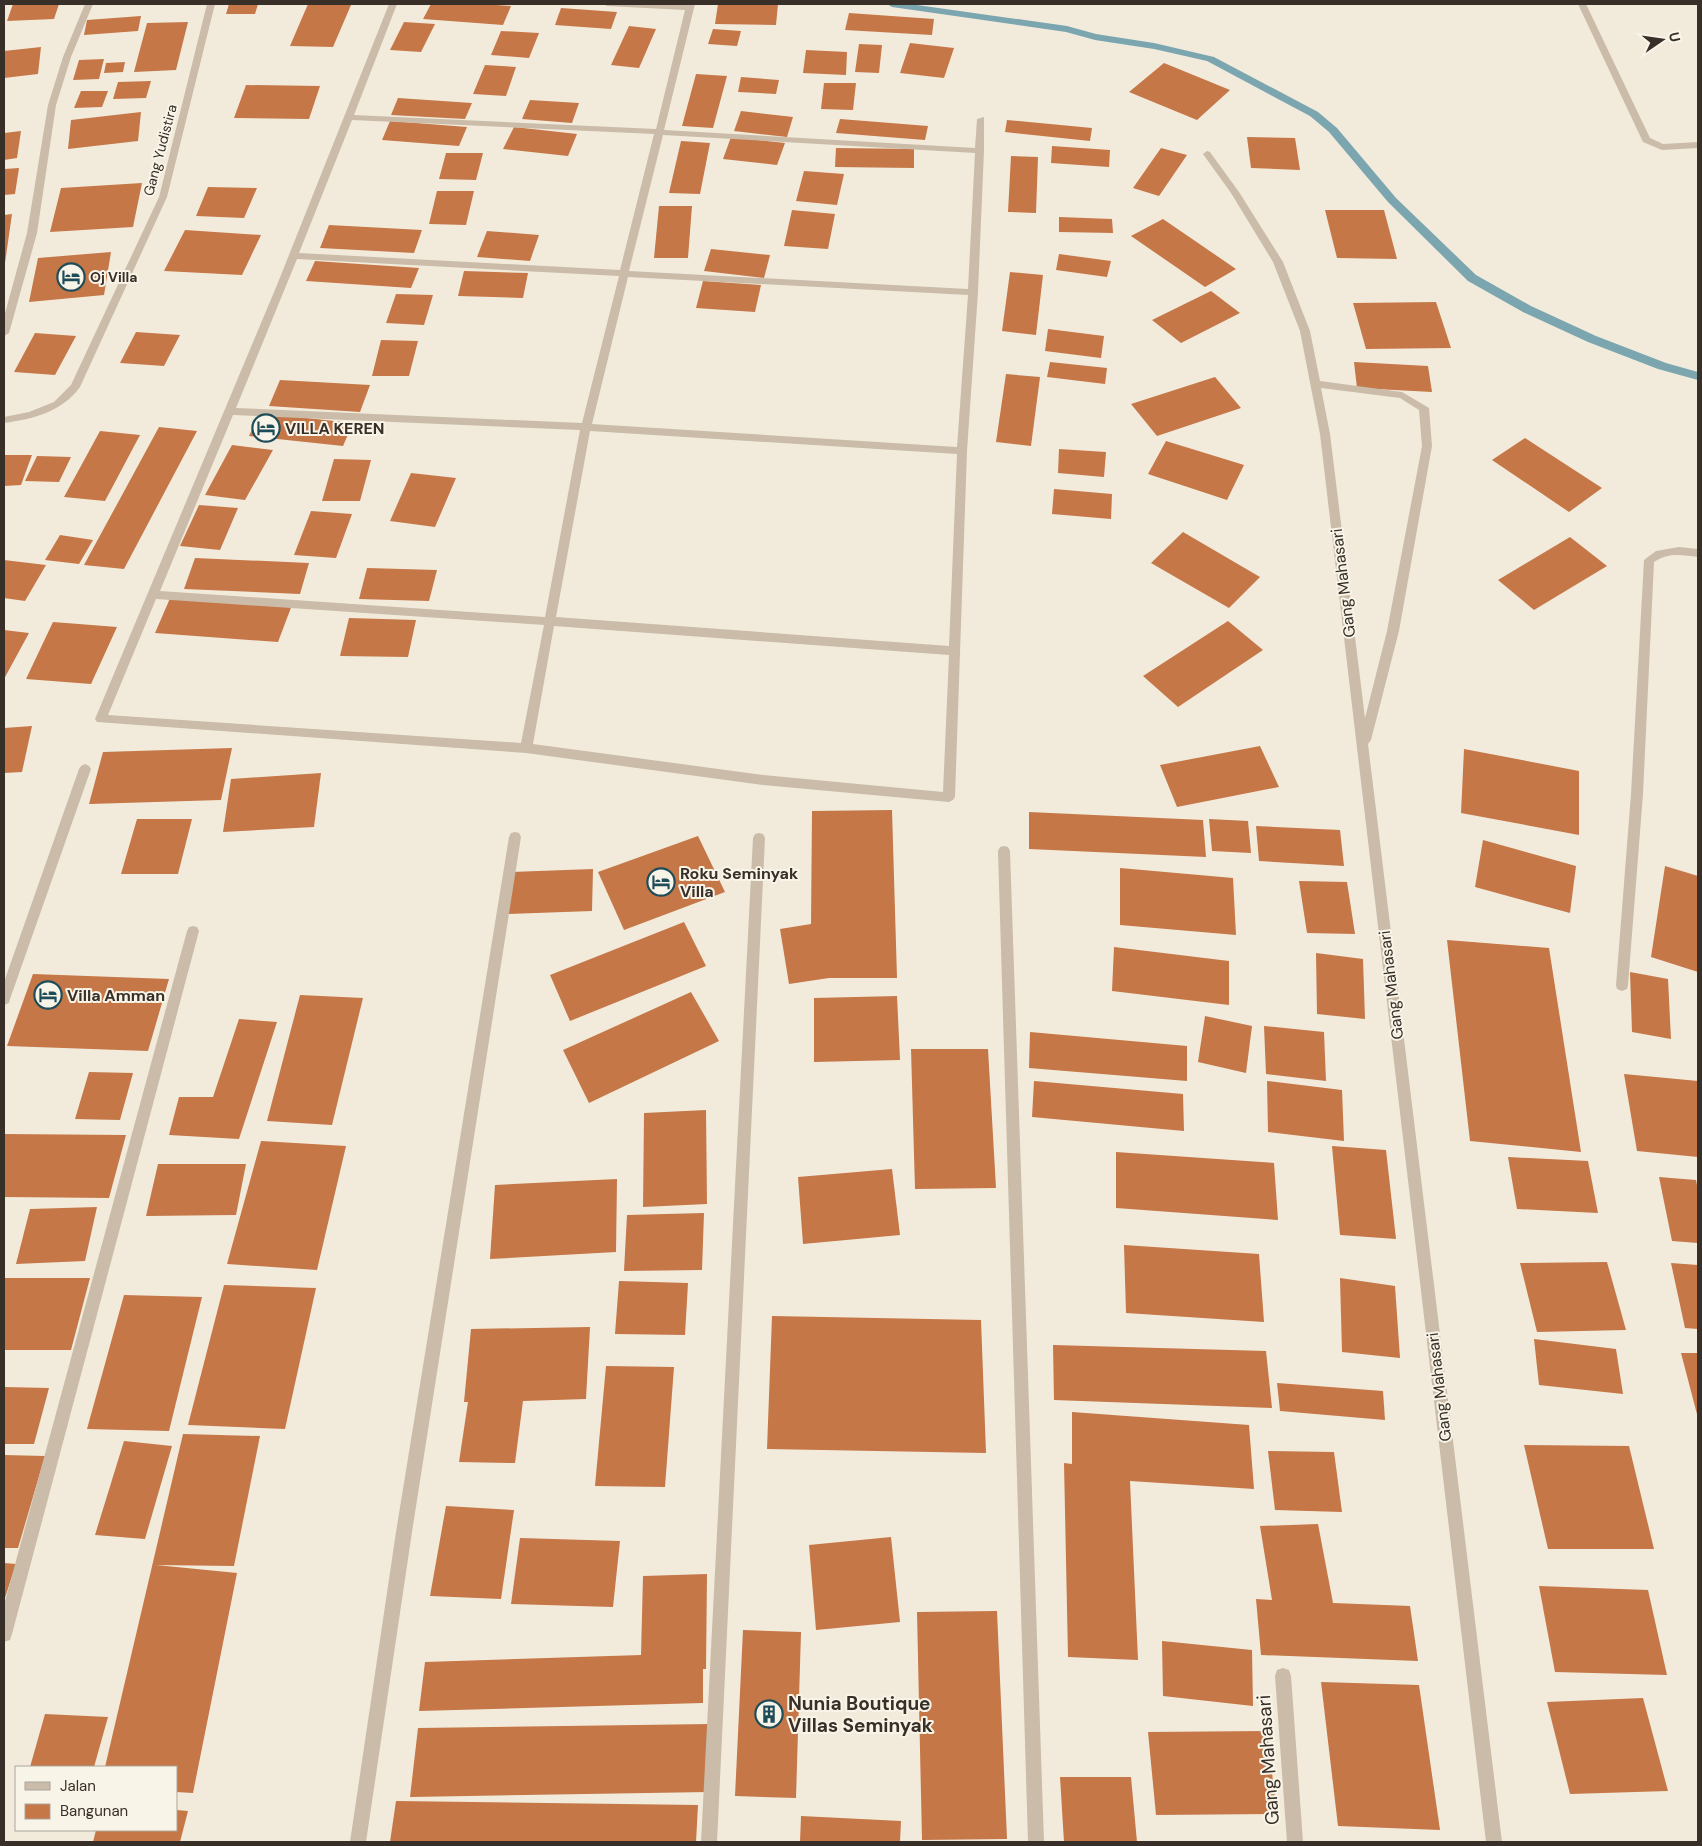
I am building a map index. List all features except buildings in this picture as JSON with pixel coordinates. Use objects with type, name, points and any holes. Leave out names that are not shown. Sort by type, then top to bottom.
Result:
[{"type":"street","points":[[4,333],[32,233],[52,105],[67,57],[89,4]]},
{"type":"street","name":"Gang Yudistira","points":[[4,420],[31,415],[58,404],[75,386],[163,197],[211,4]]},
{"type":"street","points":[[393,4],[230,411],[101,719],[526,748],[763,780],[949,797],[962,451],[981,119]]},
{"type":"street","points":[[526,748],[586,427],[690,6],[607,4]]},
{"type":"street","points":[[1582,4],[1646,140],[1662,147],[1698,146]]},
{"type":"street","points":[[348,117],[658,132],[980,151]]},
{"type":"street","name":"Gang Mahasari","points":[[1206,154],[1235,192],[1278,262],[1305,331],[1325,434],[1494,1842]]},
{"type":"street","points":[[293,256],[972,292]]},
{"type":"street","points":[[1315,384],[1402,395],[1424,408],[1428,446],[1393,631],[1363,747]]},
{"type":"street","points":[[230,411],[586,427],[962,451]]},
{"type":"street","points":[[1622,984],[1638,765],[1649,560],[1657,552],[1682,550],[1698,553]]},
{"type":"street","points":[[152,595],[549,621],[954,651]]},
{"type":"street","points":[[4,999],[85,770]]},
{"type":"street","points":[[358,1842],[405,1523],[515,837]]},
{"type":"street","points":[[709,1842],[759,838]]},
{"type":"street","points":[[1004,851],[1036,1842]]},
{"type":"street","points":[[4,1634],[193,931]]},
{"type":"street","name":"Gang Mahasari","points":[[1283,1676],[1295,1842]]},
{"type":"waterway","points":[[892,4],[1067,29],[1095,37],[1154,46],[1210,59],[1314,114],[1333,130],[1392,200],[1472,278],[1527,309],[1592,339],[1662,366],[1698,376]]},
{"type":"place","name":"Oj Villa","points":[[71,277]]},
{"type":"place","name":"VILLA KEREN","points":[[266,428]]},
{"type":"place","name":"Roku Seminyak Villa","points":[[661,882]]},
{"type":"place","name":"Villa Amman","points":[[48,995]]},
{"type":"place","name":"Nunia Boutique Villas Seminyak","points":[[769,1714]]}]
